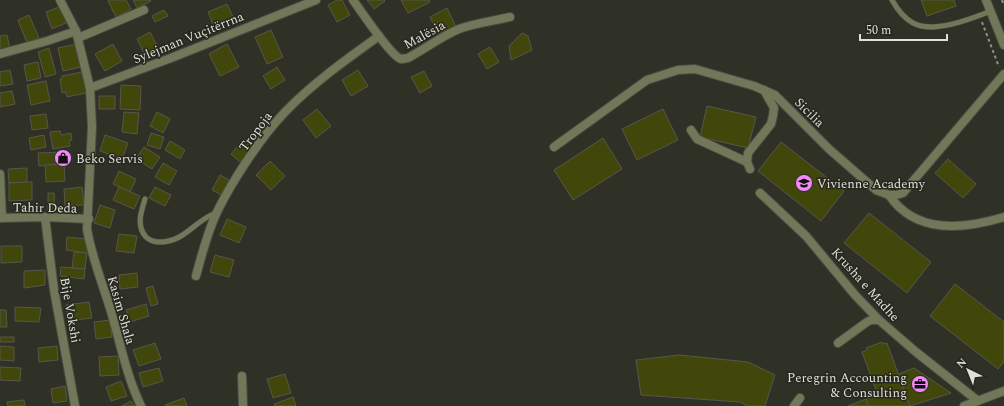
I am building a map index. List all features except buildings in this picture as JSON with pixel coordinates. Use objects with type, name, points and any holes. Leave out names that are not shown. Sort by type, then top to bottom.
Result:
[{"type":"street","name":"Kasim Shala","points":[[60,0],[77,35],[90,88],[92,127],[89,219],[87,230],[127,372],[141,406]]},
{"type":"street","name":"Sylejman Vuçitërrna","points":[[90,88],[171,58],[316,0]]},
{"type":"street","name":"Malësia","points":[[353,0],[379,36],[396,55],[401,58],[408,58],[459,29],[510,17]]},
{"type":"street","points":[[986,0],[1004,45]]},
{"type":"street","points":[[0,54],[46,41],[77,35],[144,10]]},
{"type":"street","name":"Tropoja","points":[[196,276],[206,241],[217,213],[229,190],[267,134],[285,112],[327,74],[379,36]]},
{"type":"street","name":"Sicilia","points":[[554,147],[647,80],[678,70],[695,69],[764,89],[782,101],[830,149],[876,190],[889,195],[895,204],[921,221],[957,227],[981,224],[1004,217]]},
{"type":"street","points":[[889,195],[903,193],[1003,75]]},
{"type":"street","points":[[691,130],[697,140],[748,165],[748,153],[771,124],[773,116],[774,108],[764,89]]},
{"type":"street","points":[[0,174],[1,218]]},
{"type":"street","name":"Krusha e Madhe","points":[[760,193],[806,236],[855,295],[879,320],[916,352],[978,401]]},
{"type":"street","name":"Tahir Deda","points":[[1,218],[45,217],[89,219]]},
{"type":"street","name":"Bije Vokshi","points":[[45,217],[54,290],[75,406]]},
{"type":"street","points":[[838,343],[867,322],[871,320],[879,320]]},
{"type":"street","points":[[242,376],[243,406]]},
{"type":"street","points":[[964,406],[1004,391]]},
{"type":"street","points":[[794,406],[800,398]]},
{"type":"lane","points":[[892,0],[903,15],[913,23],[923,26],[940,26],[991,11]]},
{"type":"lane","points":[[145,199],[140,213],[140,225],[142,233],[154,242],[165,242],[176,239],[186,234],[206,218],[217,213]]},
{"type":"path","points":[[1002,0],[1004,6]]},
{"type":"path","points":[[980,15],[1003,75]]},
{"type":"place","name":"Beko Servis","points":[[63,158]]},
{"type":"place","name":"Vivienne Academy","points":[[804,183]]},
{"type":"place","name":"Peregrin Accounting & Consulting","points":[[920,384]]}]
